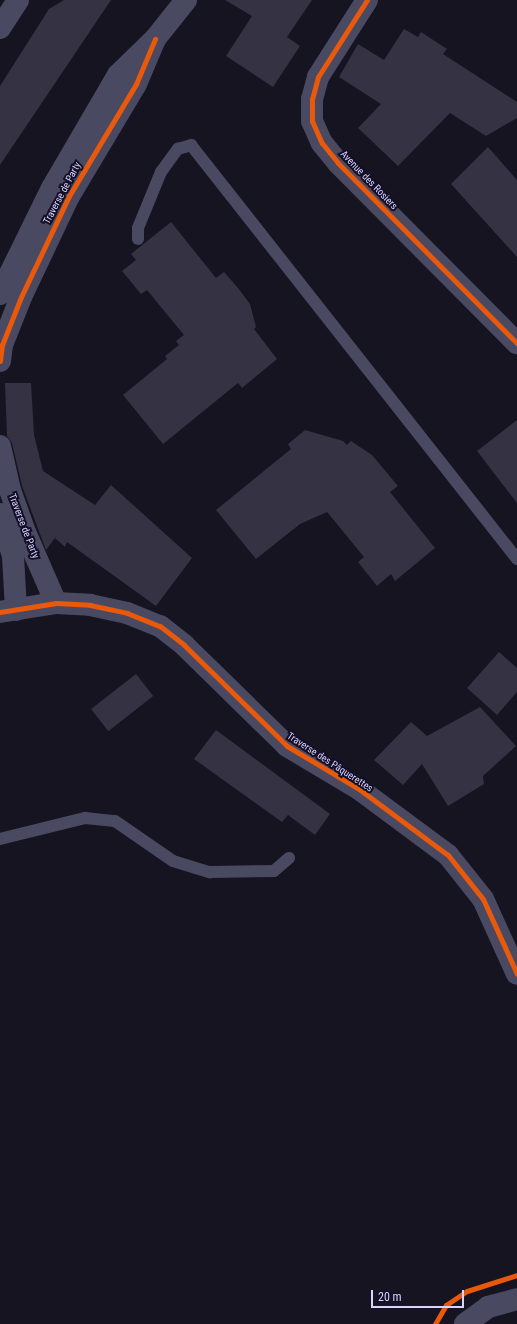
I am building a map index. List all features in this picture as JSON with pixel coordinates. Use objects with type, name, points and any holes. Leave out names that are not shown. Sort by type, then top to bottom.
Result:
[{"type":"street","points":[[0,28],[18,0]]},
{"type":"street","name":"Traverse de Party","points":[[0,294],[52,188],[118,75],[155,39],[186,0]]},
{"type":"street","name":"Avenue des Rosiers","points":[[367,0],[318,77],[312,99],[312,121],[322,143],[338,163],[517,343]]},
{"type":"street","name":"Traverse de Party","points":[[0,361],[2,344],[10,324],[69,196],[136,84],[155,39]]},
{"type":"street","name":"Traverse de Party","points":[[0,446],[10,490],[24,532],[56,603]]},
{"type":"street","name":"Traverse de Party","points":[[0,514],[13,556],[8,611]]},
{"type":"street","name":"Traverse des Pâquerettes","points":[[8,611],[56,603],[90,605],[127,613],[160,626],[184,645],[287,746],[359,789],[448,855],[483,899],[517,974]]},
{"type":"street","points":[[465,1324],[488,1307],[517,1299]]},
{"type":"lane","points":[[138,239],[138,228],[161,172],[178,149],[191,145],[517,559]]},
{"type":"lane","points":[[0,839],[85,818],[115,821],[173,861],[210,872],[274,871],[289,858]]},
{"type":"building","points":[[64,0],[111,0],[0,165],[0,86],[49,9]]},
{"type":"building","points":[[225,0],[312,0],[287,37],[300,46],[273,87],[226,56],[252,16]]},
{"type":"building","points":[[404,29],[418,37],[421,32],[447,49],[443,54],[517,102],[517,118],[486,136],[450,113],[398,166],[358,128],[381,104],[339,77],[358,44],[384,60]]},
{"type":"building","points":[[488,147],[517,180],[517,257],[451,184]]},
{"type":"building","points":[[171,222],[216,278],[224,272],[238,288],[250,304],[256,327],[254,329],[277,359],[242,388],[238,383],[163,444],[123,395],[167,359],[165,356],[179,345],[176,341],[184,335],[147,290],[141,294],[122,271],[136,260],[131,254]]},
{"type":"building","points":[[5,383],[31,383],[34,435],[43,471],[95,505],[111,485],[192,558],[156,606],[67,542],[65,547],[55,538],[46,550],[22,486],[12,443],[7,436]]},
{"type":"building","points":[[517,420],[517,503],[477,451]]},
{"type":"building","points":[[305,430],[343,441],[347,445],[351,441],[372,455],[398,486],[390,492],[435,548],[395,581],[391,574],[377,586],[358,562],[364,557],[327,512],[300,524],[256,559],[216,510],[291,449],[288,444]]},
{"type":"building","points":[[499,652],[517,668],[517,692],[497,715],[467,688]]},
{"type":"building","points":[[136,674],[153,696],[108,731],[91,709]]},
{"type":"building","points":[[480,707],[516,746],[483,776],[484,784],[448,806],[422,764],[403,785],[374,760],[411,722],[427,736]]},
{"type":"building","points":[[216,730],[330,814],[315,835],[288,815],[282,822],[194,759]]},
{"type":"cycle path","points":[[367,0],[318,77],[312,99],[312,121],[322,143],[338,163],[517,343]]},
{"type":"cycle path","points":[[0,361],[2,345],[21,297],[69,196],[136,84],[155,39]]},
{"type":"cycle path","points":[[0,612],[56,603],[90,605],[127,613],[160,626],[184,645],[287,746],[359,789],[448,855],[483,899],[517,974]]},
{"type":"cycle path","points":[[435,1324],[446,1305],[467,1291],[517,1275]]}]
